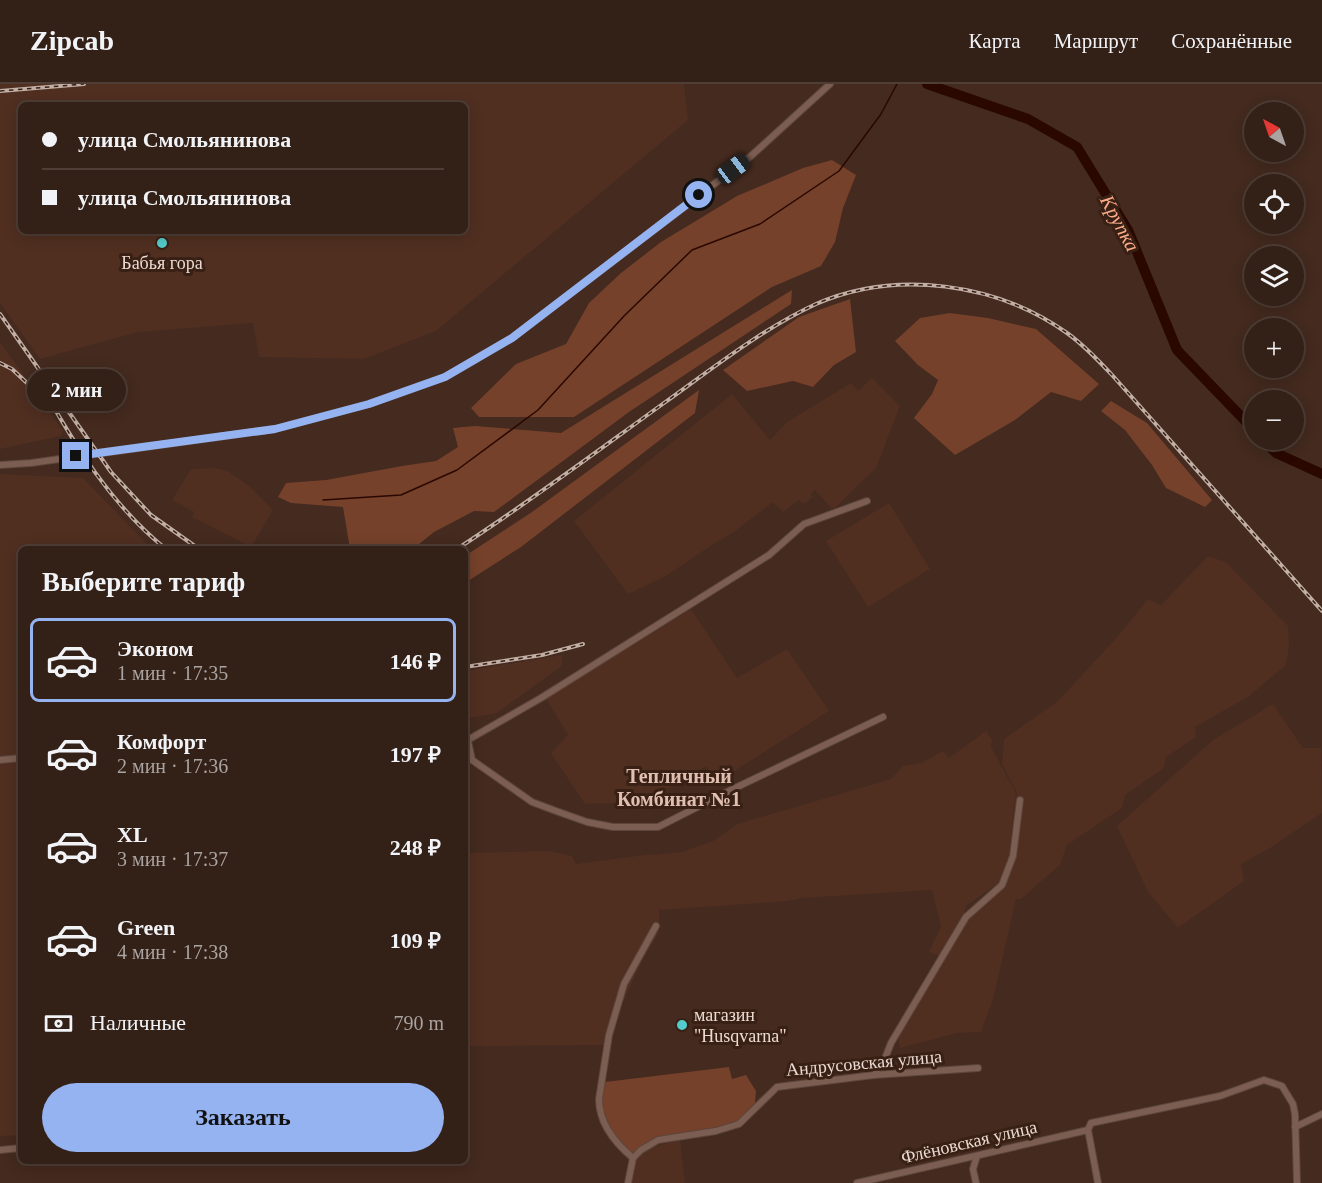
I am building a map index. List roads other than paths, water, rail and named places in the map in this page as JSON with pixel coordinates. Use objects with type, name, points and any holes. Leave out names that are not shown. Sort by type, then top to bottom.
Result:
[{"type":"street","points":[[0,465],[275,429],[369,404],[445,377],[512,338],[751,156],[830,84]]},
{"type":"street","points":[[468,740],[541,698],[769,555],[804,524],[867,501]]},
{"type":"street","points":[[468,747],[472,760],[532,802],[587,822],[613,827],[658,827],[883,717]]},
{"type":"street","points":[[0,760],[18,758]]},
{"type":"street","points":[[873,1075],[884,1061],[891,1043],[966,916],[1002,885],[1013,856],[1020,800]]},
{"type":"street","points":[[628,1183],[633,1158],[620,1148],[608,1130],[599,1109],[599,1099],[609,1035],[624,984],[656,926]]},
{"type":"street","name":"Андрусовская улица","points":[[633,1158],[641,1150],[658,1140],[716,1131],[739,1124],[777,1087],[873,1075],[978,1068]]},
{"type":"street","name":"Флёновская улица","points":[[857,1183],[1088,1130],[1091,1123],[1220,1096],[1264,1080],[1282,1086],[1288,1093],[1295,1114],[1295,1127]]},
{"type":"street","points":[[1297,1183],[1295,1127],[1322,1114]]},
{"type":"street","points":[[1088,1130],[1098,1183]]},
{"type":"street","points":[[0,1150],[18,1148]]},
{"type":"street","points":[[976,1183],[973,1168],[977,1155]]},
{"type":"waterway","points":[[323,500],[401,495],[457,470],[538,410],[624,316],[692,250],[760,224],[839,171],[881,114],[897,84]]},
{"type":"waterway","name":"Крупка","points":[[927,84],[1028,119],[1077,147],[1128,230],[1177,350],[1244,420]]},
{"type":"waterway","name":"Крупка","points":[[1273,450],[1322,474]]},
{"type":"railway","points":[[0,91],[84,84]]},
{"type":"railway","points":[[461,546],[536,496],[738,350],[796,314],[847,293],[879,287],[912,285],[945,287],[1010,302],[1039,316],[1079,343],[1113,376],[1322,611]]},
{"type":"railway","points":[[0,314],[111,472],[151,515],[195,546]]},
{"type":"railway","points":[[0,363],[12,369],[43,398]]},
{"type":"railway","points":[[40,383],[95,472],[128,513],[162,546]]},
{"type":"railway","points":[[468,667],[542,655],[583,644]]},
{"type":"place","name":"Бабья гора","points":[[162,243]]},
{"type":"place","name":"магазин \"Husqvarna\"","points":[[682,1025]]},
{"type":"district","name":"Тепличный Комбинат №1","points":[[679,788]]}]
